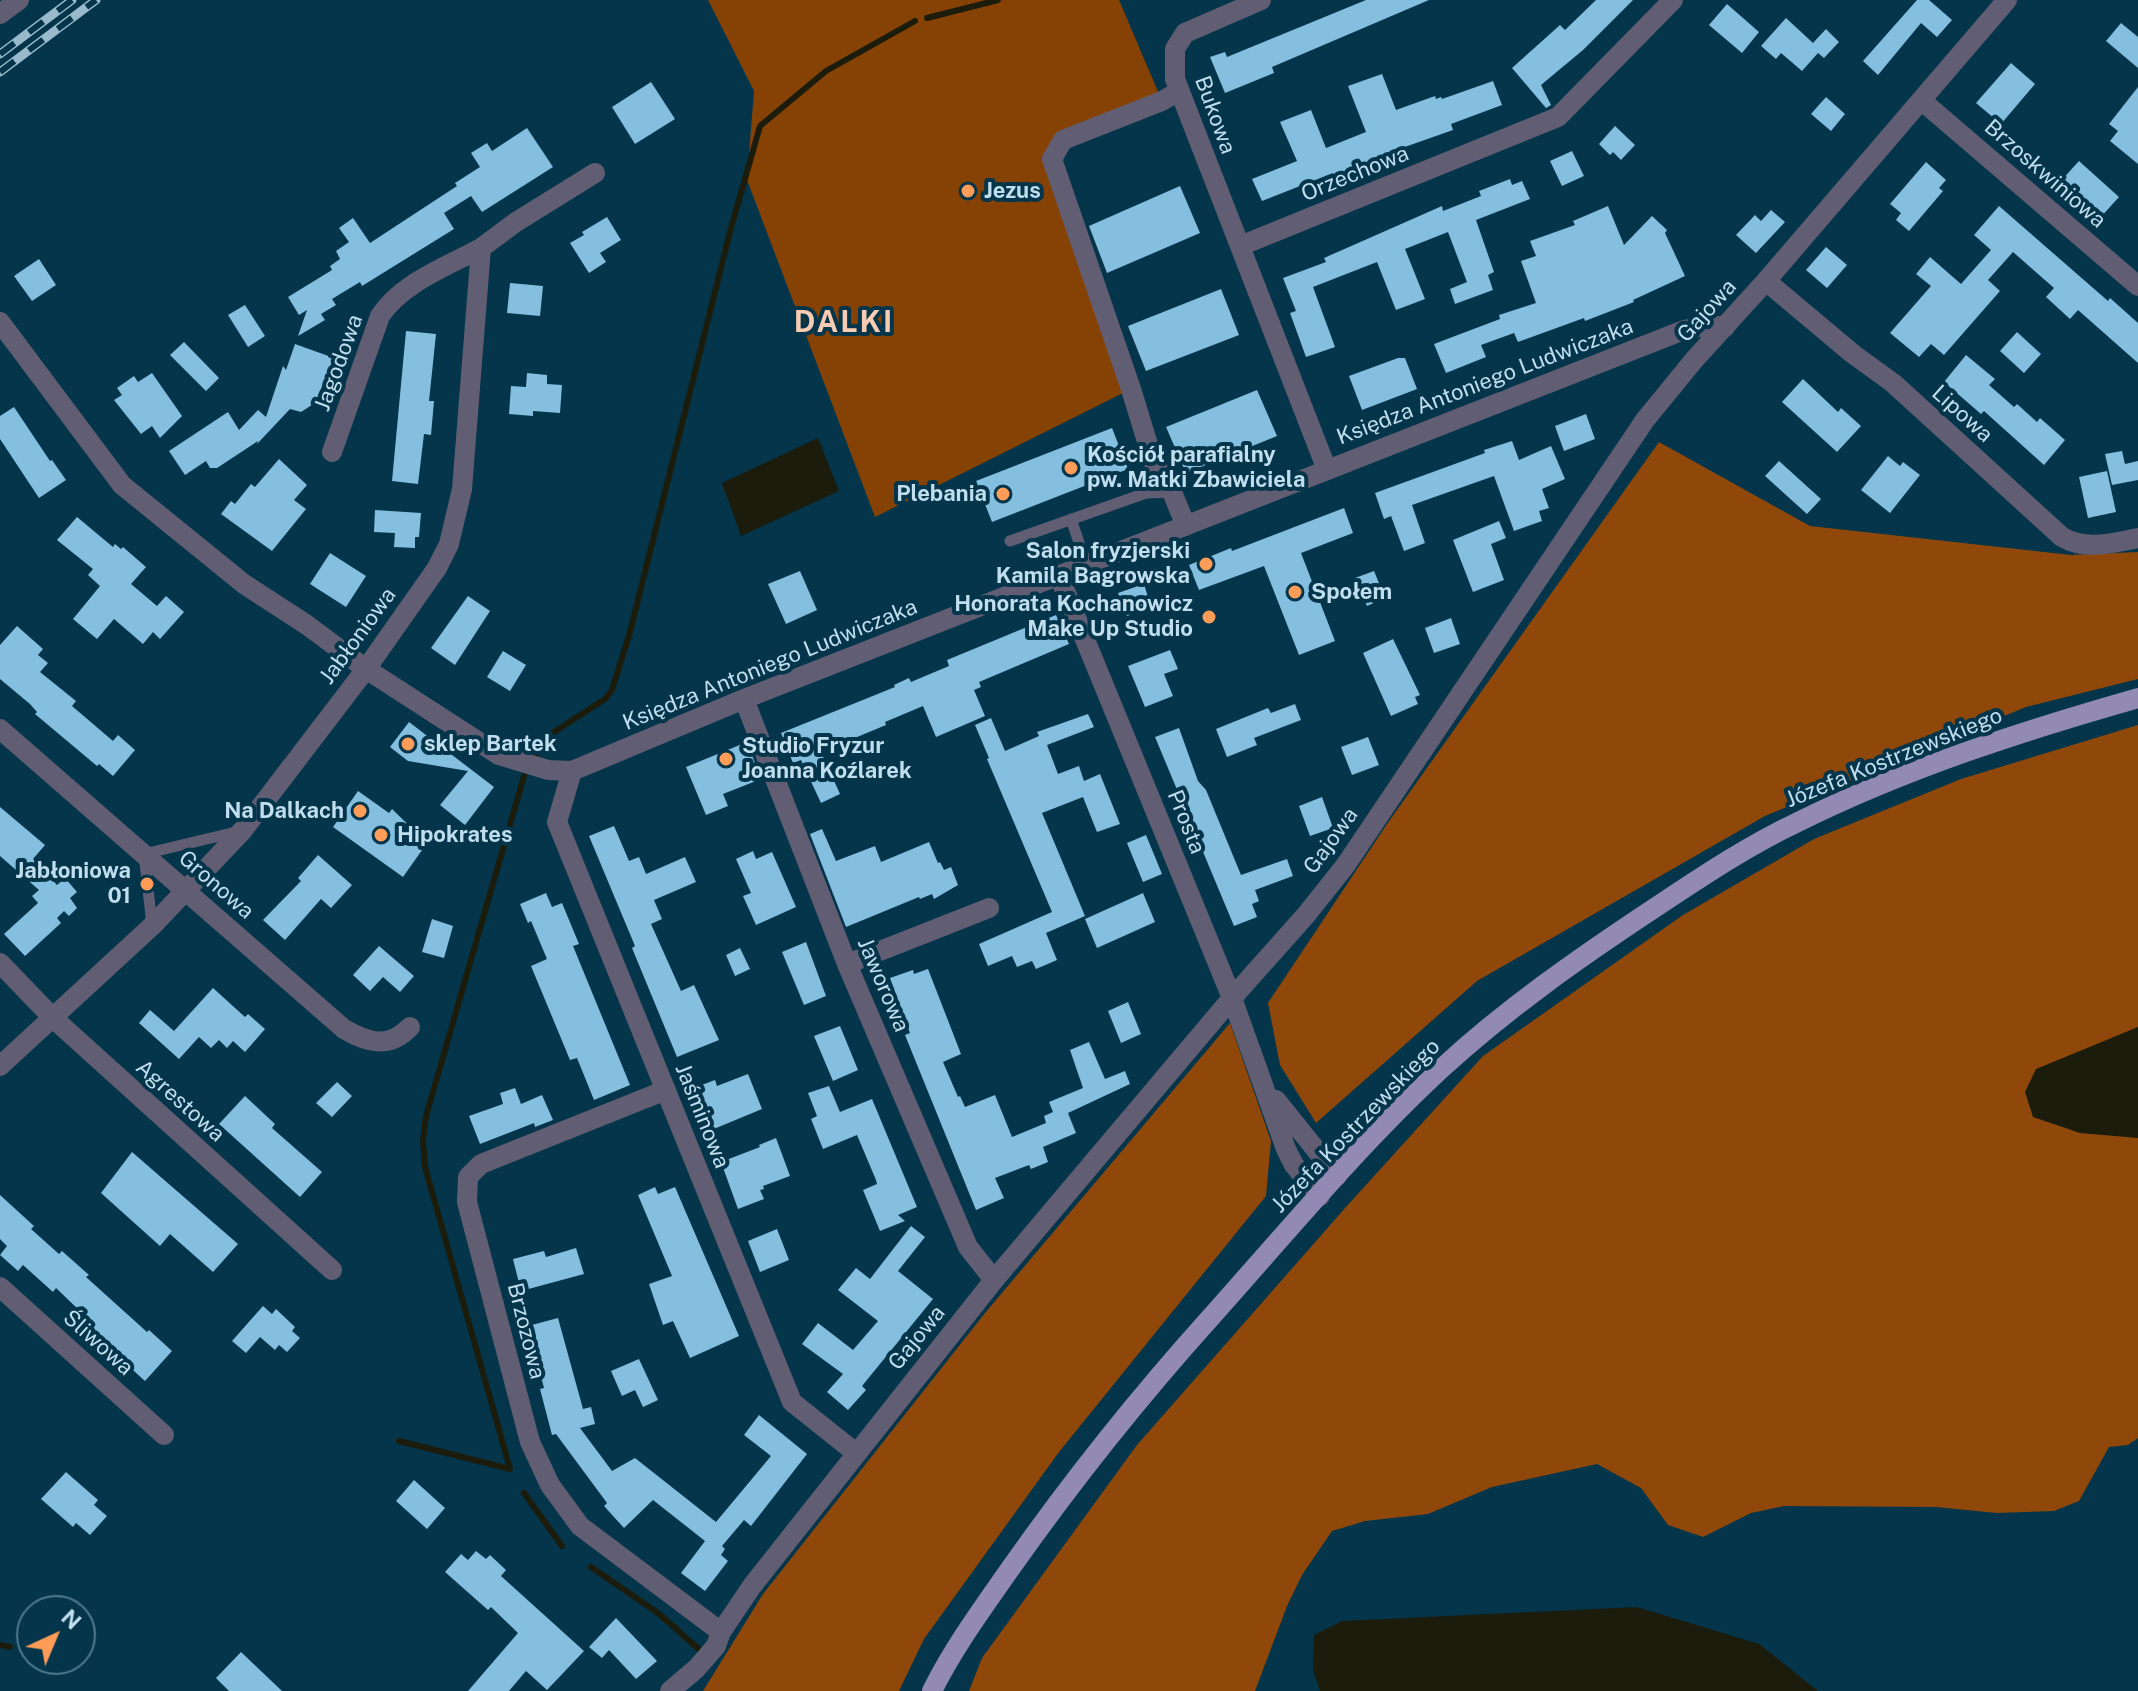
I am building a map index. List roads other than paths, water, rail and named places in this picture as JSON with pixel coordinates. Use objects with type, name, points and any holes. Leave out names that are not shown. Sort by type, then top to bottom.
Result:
[{"type":"main road","name":"Józefa Kostrzewskiego","points":[[932,1691],[961,1637],[1071,1484],[1168,1365],[1337,1176],[1416,1094],[1498,1020],[1593,950],[1708,873],[1794,824],[1896,778],[1991,743],[2138,698]]},
{"type":"street","points":[[0,14],[19,0]]},
{"type":"street","name":"Bukowa","points":[[1240,246],[1175,79],[1175,49],[1185,33],[1261,0]]},
{"type":"street","name":"Orzechowa","points":[[1240,246],[1558,117],[1673,0]]},
{"type":"street","name":"Gajowa","points":[[670,1691],[696,1669],[716,1646],[721,1632],[752,1586],[994,1280],[1345,866],[1645,420],[2007,0]]},
{"type":"street","points":[[1179,91],[1162,101],[1063,140],[1052,159],[1153,461],[1172,492],[1186,526]]},
{"type":"street","name":"Brzoskwiniowa","points":[[1921,100],[2138,286]]},
{"type":"street","points":[[481,248],[516,222],[595,173]]},
{"type":"street","points":[[1240,246],[1327,470]]},
{"type":"street","name":"Jagodowa","points":[[332,452],[380,316],[388,303],[481,248]]},
{"type":"street","name":"Jabłoniowa","points":[[0,1066],[152,926],[243,830],[366,669],[437,568],[449,544],[462,489],[481,248]]},
{"type":"street","name":"Lipowa","points":[[1766,281],[1853,354],[1893,383],[2062,537],[2074,544],[2087,546],[2138,538]]},
{"type":"street","name":"Księdza Antoniego Ludwiczaka","points":[[0,322],[122,485],[244,584],[366,669],[499,755],[548,770],[572,771],[744,699],[1684,330],[1709,325],[1725,327]]},
{"type":"street","name":"Prosta","points":[[1059,576],[1232,998],[1286,1149],[1294,1165],[1320,1196]]},
{"type":"street","name":"Jaworowa","points":[[744,699],[847,964],[968,1247],[994,1280]]},
{"type":"street","name":"Gronowa","points":[[0,729],[344,1029],[374,1042],[400,1037],[410,1027]]},
{"type":"street","name":"Jaśminowa","points":[[572,771],[557,822],[792,1402],[856,1453]]},
{"type":"street","points":[[847,964],[989,908]]},
{"type":"street","name":"Agrestowa","points":[[0,963],[53,1018],[332,1270]]},
{"type":"street","name":"Prosta","points":[[1266,1087],[1337,1176]]},
{"type":"street","name":"Brzozowa","points":[[666,1090],[481,1164],[468,1177],[467,1202],[530,1442],[550,1485],[580,1526],[721,1632]]},
{"type":"street","name":"Śliwowa","points":[[0,1287],[164,1435]]},
{"type":"lane","points":[[1010,541],[1146,493],[1172,492]]},
{"type":"lane","points":[[1071,519],[1087,566]]},
{"type":"lane","points":[[152,926],[144,854],[243,830]]},
{"type":"waterway","points":[[927,18],[998,0]]},
{"type":"waterway","points":[[537,754],[551,734],[605,699],[612,690],[630,632],[731,228],[760,126],[826,71],[915,21]]},
{"type":"waterway","points":[[399,1441],[510,1469],[425,1167],[423,1140],[426,1116],[524,776]]},
{"type":"waterway","points":[[524,1493],[562,1546]]},
{"type":"waterway","points":[[591,1567],[658,1613],[701,1651]]},
{"type":"waterway","points":[[0,1645],[10,1647]]},
{"type":"railway","points":[[0,54],[72,0]]},
{"type":"railway","points":[[0,72],[96,0]]},
{"type":"place","name":"Jezus","points":[[968,191]]},
{"type":"place","name":"Kościół parafialny pw. Matki Zbawiciela","points":[[1071,468]]},
{"type":"place","name":"Plebania","points":[[1003,494]]},
{"type":"place","name":"Salon fryzjerski Kamila Bagrowska","points":[[1206,564]]},
{"type":"place","name":"Społem","points":[[1295,592]]},
{"type":"place","name":"Honorata Kochanowicz Make Up Studio","points":[[1209,617]]},
{"type":"place","name":"sklep Bartek","points":[[408,744]]},
{"type":"place","name":"Studio Fryzur Joanna Koźlarek","points":[[726,759]]},
{"type":"place","name":"Na Dalkach","points":[[360,811]]},
{"type":"place","name":"Hipokrates","points":[[381,835]]},
{"type":"place","name":"Jabłoniowa 01","points":[[147,884]]},
{"type":"district","name":"DALKI","points":[[844,323]]}]
